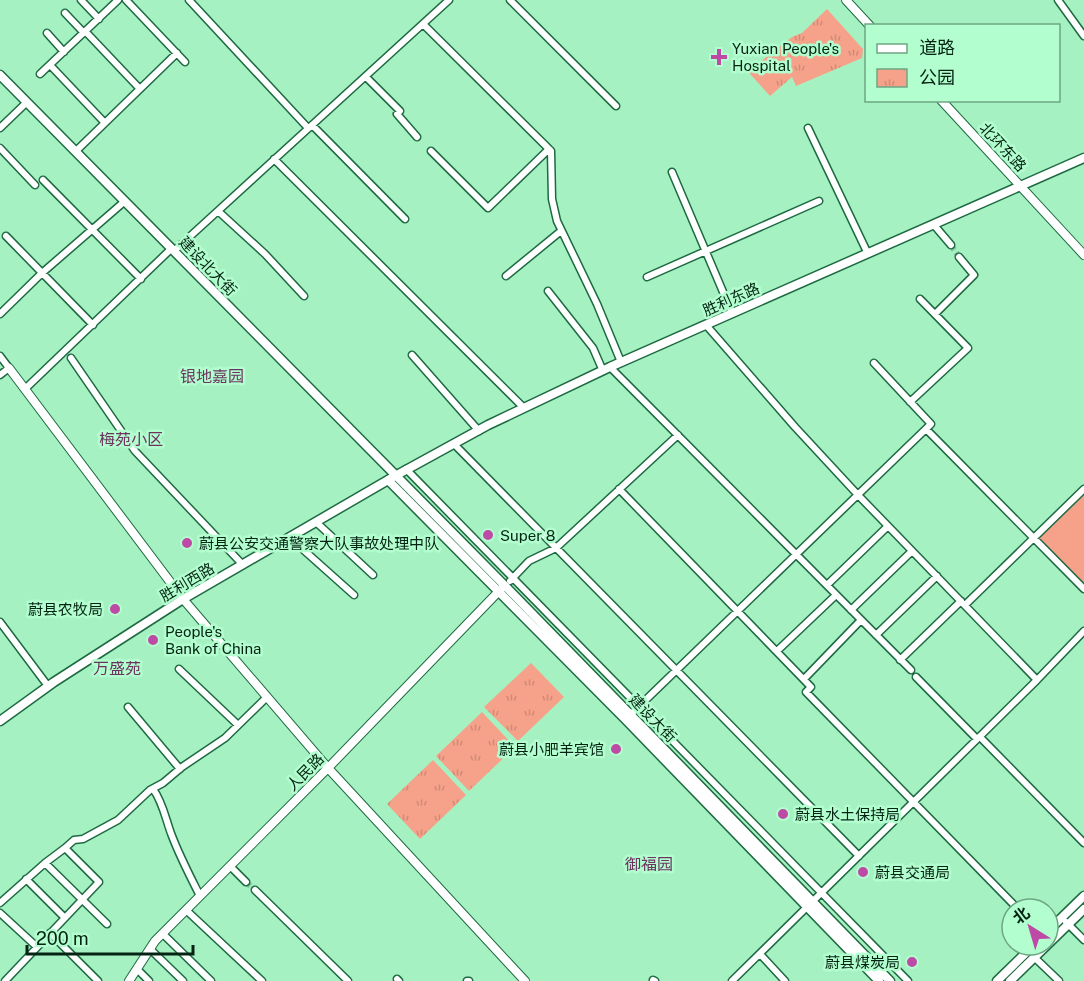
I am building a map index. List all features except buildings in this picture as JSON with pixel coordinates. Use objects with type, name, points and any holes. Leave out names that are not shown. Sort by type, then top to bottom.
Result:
[{"type":"main road","name":"建设北大街","points":[[0,75],[173,250],[391,478]]},
{"type":"main road","name":"胜利东路","points":[[391,478],[479,430],[621,362],[1084,158]]},
{"type":"main road","name":"胜利西路","points":[[0,721],[48,686],[183,599],[391,478]]},
{"type":"main road","name":"建设大街","points":[[391,478],[628,717],[879,981]]},
{"type":"main road","points":[[1060,927],[1084,896]]},
{"type":"main road","name":"建设大街","points":[[809,905],[890,981]]},
{"type":"main road","points":[[1060,924],[1084,909]]},
{"type":"main road","points":[[998,981],[1022,957]]},
{"type":"main road","points":[[1010,981],[1034,957]]},
{"type":"street","points":[[81,0],[99,19]]},
{"type":"street","points":[[40,74],[118,0]]},
{"type":"street","points":[[126,0],[185,62]]},
{"type":"street","points":[[189,0],[310,127],[405,219]]},
{"type":"street","points":[[25,389],[141,279],[449,0]]},
{"type":"street","points":[[510,0],[616,106]]},
{"type":"street","points":[[846,0],[868,24]]},
{"type":"street","points":[[1058,0],[1084,36]]},
{"type":"street","points":[[65,13],[140,89]]},
{"type":"street","points":[[423,24],[551,151],[552,199],[557,221],[597,304],[621,362]]},
{"type":"street","points":[[46,33],[64,52]]},
{"type":"street","points":[[76,151],[177,53]]},
{"type":"street","points":[[50,65],[105,123]]},
{"type":"street","points":[[366,76],[400,111],[397,114],[417,138]]},
{"type":"street","name":"北环东路","points":[[942,102],[1084,255]]},
{"type":"street","points":[[0,128],[26,103]]},
{"type":"street","points":[[808,128],[868,254]]},
{"type":"street","points":[[0,148],[35,185]]},
{"type":"street","points":[[431,150],[488,208],[549,148]]},
{"type":"street","points":[[274,159],[524,408]]},
{"type":"street","points":[[672,172],[732,314]]},
{"type":"street","points":[[43,180],[141,279]]},
{"type":"street","points":[[0,314],[42,273],[125,201]]},
{"type":"street","points":[[647,277],[819,201]]},
{"type":"street","points":[[218,211],[265,254],[304,296]]},
{"type":"street","points":[[934,225],[951,245]]},
{"type":"street","points":[[506,276],[561,231]]},
{"type":"street","points":[[6,236],[93,325]]},
{"type":"street","points":[[935,314],[974,275],[959,257]]},
{"type":"street","points":[[548,291],[593,348],[606,369],[678,435],[911,670]]},
{"type":"street","points":[[910,402],[968,348],[920,299]]},
{"type":"street","points":[[706,325],[858,495],[1038,680]]},
{"type":"street","points":[[412,355],[479,430]]},
{"type":"street","points":[[0,356],[183,599],[328,768],[525,981]]},
{"type":"street","points":[[71,358],[135,451],[243,565]]},
{"type":"street","points":[[628,717],[931,424],[874,363]]},
{"type":"street","points":[[0,375],[9,368]]},
{"type":"street","points":[[926,429],[1084,589]]},
{"type":"street","points":[[502,588],[529,561],[556,548],[678,435]]},
{"type":"street","points":[[454,444],[859,856]]},
{"type":"street","points":[[406,470],[908,981]]},
{"type":"street","points":[[619,489],[812,687],[806,692],[1006,897]]},
{"type":"street","points":[[900,660],[1034,538],[1084,489]]},
{"type":"street","points":[[316,522],[373,575]]},
{"type":"street","points":[[827,585],[888,526]]},
{"type":"street","points":[[290,537],[354,595]]},
{"type":"street","points":[[851,610],[912,551]]},
{"type":"street","points":[[876,635],[937,576]]},
{"type":"street","name":"人民路","points":[[129,981],[163,934],[502,588]]},
{"type":"street","points":[[777,651],[836,595]]},
{"type":"street","points":[[804,679],[861,620]]},
{"type":"street","points":[[0,622],[48,686]]},
{"type":"street","points":[[732,981],[1038,680],[1084,631]]},
{"type":"street","points":[[179,669],[238,725]]},
{"type":"street","points":[[916,677],[1084,843]]},
{"type":"street","points":[[0,903],[74,840],[83,839],[118,820],[153,789],[225,738],[267,697]]},
{"type":"street","points":[[128,707],[180,769]]},
{"type":"street","points":[[153,789],[159,798],[180,855],[200,896]]},
{"type":"street","points":[[10,979],[64,917],[99,882],[65,848]]},
{"type":"street","points":[[45,863],[107,924]]},
{"type":"street","points":[[230,866],[246,882]]},
{"type":"street","points":[[26,879],[64,917]]},
{"type":"street","points":[[255,890],[348,981]]},
{"type":"street","points":[[186,910],[262,981]]},
{"type":"street","points":[[0,913],[37,947]]},
{"type":"street","points":[[1065,921],[1084,940]]},
{"type":"street","points":[[50,933],[98,981]]},
{"type":"street","points":[[163,934],[211,981]]},
{"type":"street","points":[[150,949],[183,981]]},
{"type":"street","points":[[760,954],[786,981]]},
{"type":"street","points":[[1034,957],[1059,981]]},
{"type":"street","points":[[137,969],[149,981]]},
{"type":"green space","points":[[827,9],[863,49],[862,58],[796,86],[792,77],[770,96],[742,65],[760,62],[792,37],[802,33]]},
{"type":"green space","points":[[1084,491],[1084,584],[1037,537]]},
{"type":"green space","points":[[531,663],[564,697],[518,741],[484,707]]},
{"type":"green space","points":[[482,712],[515,747],[469,791],[436,756]]},
{"type":"green space","points":[[433,760],[466,795],[420,839],[387,804]]},
{"type":"tunnel","points":[[951,245],[959,257]]},
{"type":"tunnel","points":[[246,882],[255,890]]},
{"type":"place","name":"Yuxian People's Hospital","points":[[719,57]]},
{"type":"place","name":"Super 8","points":[[488,535]]},
{"type":"place","name":"蔚县公安交通警察大队事故处理中队","points":[[187,543]]},
{"type":"place","name":"蔚县农牧局","points":[[115,609]]},
{"type":"place","name":"People's Bank of China","points":[[153,640]]},
{"type":"place","name":"蔚县小肥羊宾馆","points":[[616,749]]},
{"type":"place","name":"蔚县水土保持局","points":[[783,814]]},
{"type":"place","name":"蔚县交通局","points":[[863,872]]},
{"type":"place","name":"蔚县煤炭局","points":[[912,962]]},
{"type":"district","name":"银地嘉园","points":[[212,376]]},
{"type":"district","name":"梅苑小区","points":[[131,439]]},
{"type":"district","name":"万盛苑","points":[[117,668]]},
{"type":"district","name":"御福园","points":[[649,864]]}]
